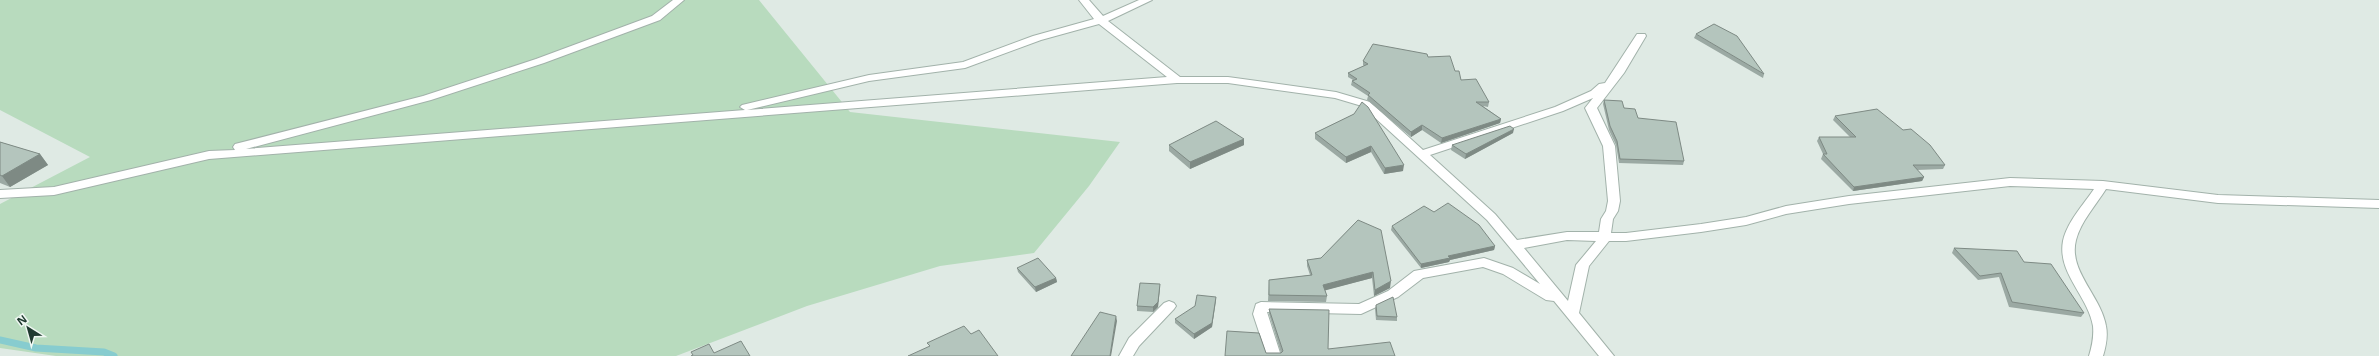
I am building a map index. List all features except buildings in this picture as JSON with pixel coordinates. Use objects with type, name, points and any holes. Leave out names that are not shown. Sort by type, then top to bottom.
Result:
[{"type":"street","points":[[0,194],[54,191],[209,155],[427,98],[540,61],[656,18],[679,0]]},
{"type":"street","points":[[1084,0],[1101,20],[1177,80]]},
{"type":"street","points":[[708,117],[869,78],[965,65],[1037,38],[1101,20],[1148,0]]},
{"type":"street","points":[[1572,315],[1583,265],[1606,236],[1605,227],[1614,201],[1614,181],[1609,146],[1592,108],[1619,73],[1641,36]]},
{"type":"street","points":[[1422,154],[1559,109],[1595,92],[1619,73]]},
{"type":"street","points":[[209,155],[447,138],[1177,80],[1228,80],[1356,100],[1366,104],[1490,217],[1607,356]]},
{"type":"street","points":[[1515,245],[1567,236],[1626,237],[1701,228],[1746,221],[1786,210],[1889,194],[2010,182],[2103,185],[2218,199],[2379,204]]},
{"type":"street","points":[[2096,356],[2101,345],[2098,316],[2070,262],[2068,241],[2103,185]]},
{"type":"street","points":[[1274,356],[1260,314],[1261,307],[1269,305],[1313,309],[1361,309],[1393,294],[1419,274],[1484,262],[1508,270],[1545,291],[1572,315]]},
{"type":"street","points":[[1126,356],[1134,342],[1170,306]]},
{"type":"green space","points":[[0,0],[759,0],[850,112],[1120,142],[1089,186],[1034,253],[940,266],[807,306],[676,356],[56,356],[0,348],[0,204],[90,157],[0,110]]},
{"type":"waterway","points":[[0,340],[36,348],[104,352],[114,356]]}]
